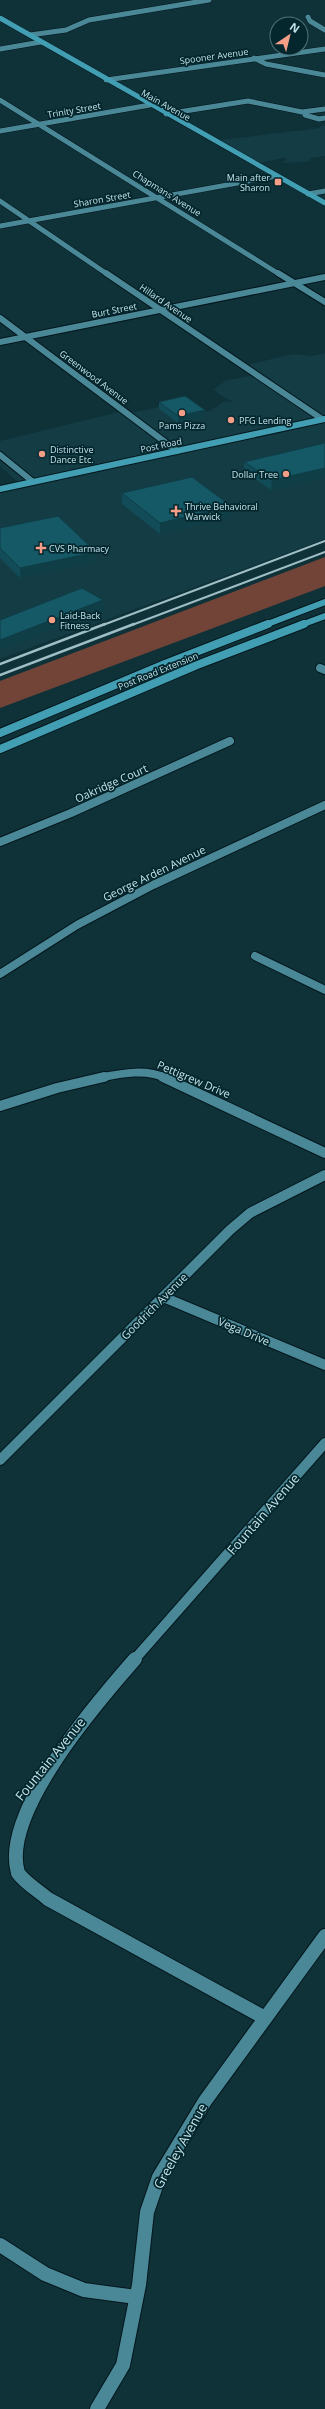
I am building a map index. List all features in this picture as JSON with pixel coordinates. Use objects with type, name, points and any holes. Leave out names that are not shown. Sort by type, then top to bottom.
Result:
[{"type":"main road","name":"Main Avenue","points":[[0,18],[106,80],[325,203]]},
{"type":"main road","name":"Post Road","points":[[0,488],[323,419]]},
{"type":"main road","name":"Post Road Extension","points":[[0,733],[164,664],[325,602]]},
{"type":"main road","name":"Post Road Extension","points":[[0,749],[197,665],[325,616]]},
{"type":"street","points":[[30,35],[66,30],[89,20],[209,0]]},
{"type":"street","points":[[309,19],[325,30]]},
{"type":"street","points":[[0,48],[41,42]]},
{"type":"street","name":"Spooner Avenue","points":[[106,80],[325,49]]},
{"type":"street","points":[[254,58],[266,64],[325,75]]},
{"type":"street","name":"Chapmans Avenue","points":[[0,100],[325,302]]},
{"type":"street","points":[[166,114],[248,101],[306,112],[325,110]]},
{"type":"street","name":"Trinity Street","points":[[0,131],[150,105]]},
{"type":"street","points":[[306,112],[305,115],[311,118],[325,118]]},
{"type":"street","name":"Sharon Street","points":[[0,226],[277,176]]},
{"type":"street","points":[[308,194],[325,191]]},
{"type":"street","name":"Hillard Avenue","points":[[0,201],[323,419]]},
{"type":"street","name":"Burt Street","points":[[0,342],[325,277]]},
{"type":"street","name":"Greenwood Avenue","points":[[0,318],[176,451]]},
{"type":"street","points":[[0,455],[32,481]]},
{"type":"street","name":"Oakridge Court","points":[[0,842],[100,800],[230,741]]},
{"type":"street","name":"George Arden Avenue","points":[[0,974],[77,925],[153,885],[325,805]]},
{"type":"street","points":[[255,956],[325,990]]},
{"type":"street","name":"Pettigrew Drive","points":[[0,1106],[40,1093],[121,1073],[139,1071],[157,1074],[325,1153]]},
{"type":"street","name":"Goodrich Avenue","points":[[0,1460],[230,1230],[250,1213],[325,1175]]},
{"type":"street","name":"Vega Drive","points":[[163,1297],[325,1365]]},
{"type":"street","name":"Fountain Avenue","points":[[21,1794],[47,1759],[325,1443]]},
{"type":"street","points":[[6,1835],[5,1848],[18,1872],[48,1899],[265,2018]]},
{"type":"street","name":"Greeley Avenue","points":[[97,2409],[123,2365],[136,2297],[147,2212],[159,2177],[205,2101],[325,1936]]},
{"type":"street","points":[[0,2245],[45,2274],[84,2290],[136,2297]]},
{"type":"shaded area","points":[[322,125],[325,126],[325,156],[310,158],[310,161],[306,162],[282,163],[287,159],[283,158],[255,164],[213,141],[320,128]]},
{"type":"shaded area","points":[[325,353],[325,539],[0,659],[0,489],[19,483],[0,466],[0,441],[123,411],[131,413],[159,407],[178,412],[210,411],[225,401],[233,402],[219,394],[214,389],[227,380],[256,375],[247,365],[293,354],[311,356]]},
{"type":"shaded area","points":[[325,557],[325,586],[0,708],[0,681]]},
{"type":"building","points":[[185,396],[205,410],[178,416],[159,402]]},
{"type":"building","points":[[325,443],[325,468],[272,480],[244,462]]},
{"type":"building","name":"Thrive Behavioral Warwick","points":[[192,477],[231,506],[160,523],[122,493]]},
{"type":"building","name":"CVS Pharmacy","points":[[58,516],[96,552],[20,568],[0,548],[0,528]]},
{"type":"building","points":[[82,588],[103,600],[0,640],[0,620]]},
{"type":"railway","points":[[103,625],[325,541]]},
{"type":"railway","points":[[132,625],[325,552]]},
{"type":"railway","points":[[0,664],[105,624]]},
{"type":"railway","points":[[0,675],[134,624]]},
{"type":"place","name":"Main after Sharon","points":[[278,182]]},
{"type":"place","name":"Pams Pizza","points":[[182,413]]},
{"type":"place","name":"PFG Lending","points":[[231,420]]},
{"type":"place","name":"Distinctive Dance Etc.","points":[[42,454]]},
{"type":"place","name":"Dollar Tree","points":[[286,474]]},
{"type":"place","name":"Thrive Behavioral Warwick","points":[[176,511]]},
{"type":"place","name":"CVS Pharmacy","points":[[41,548]]},
{"type":"place","name":"Laid-Back Fitness","points":[[52,620]]}]
